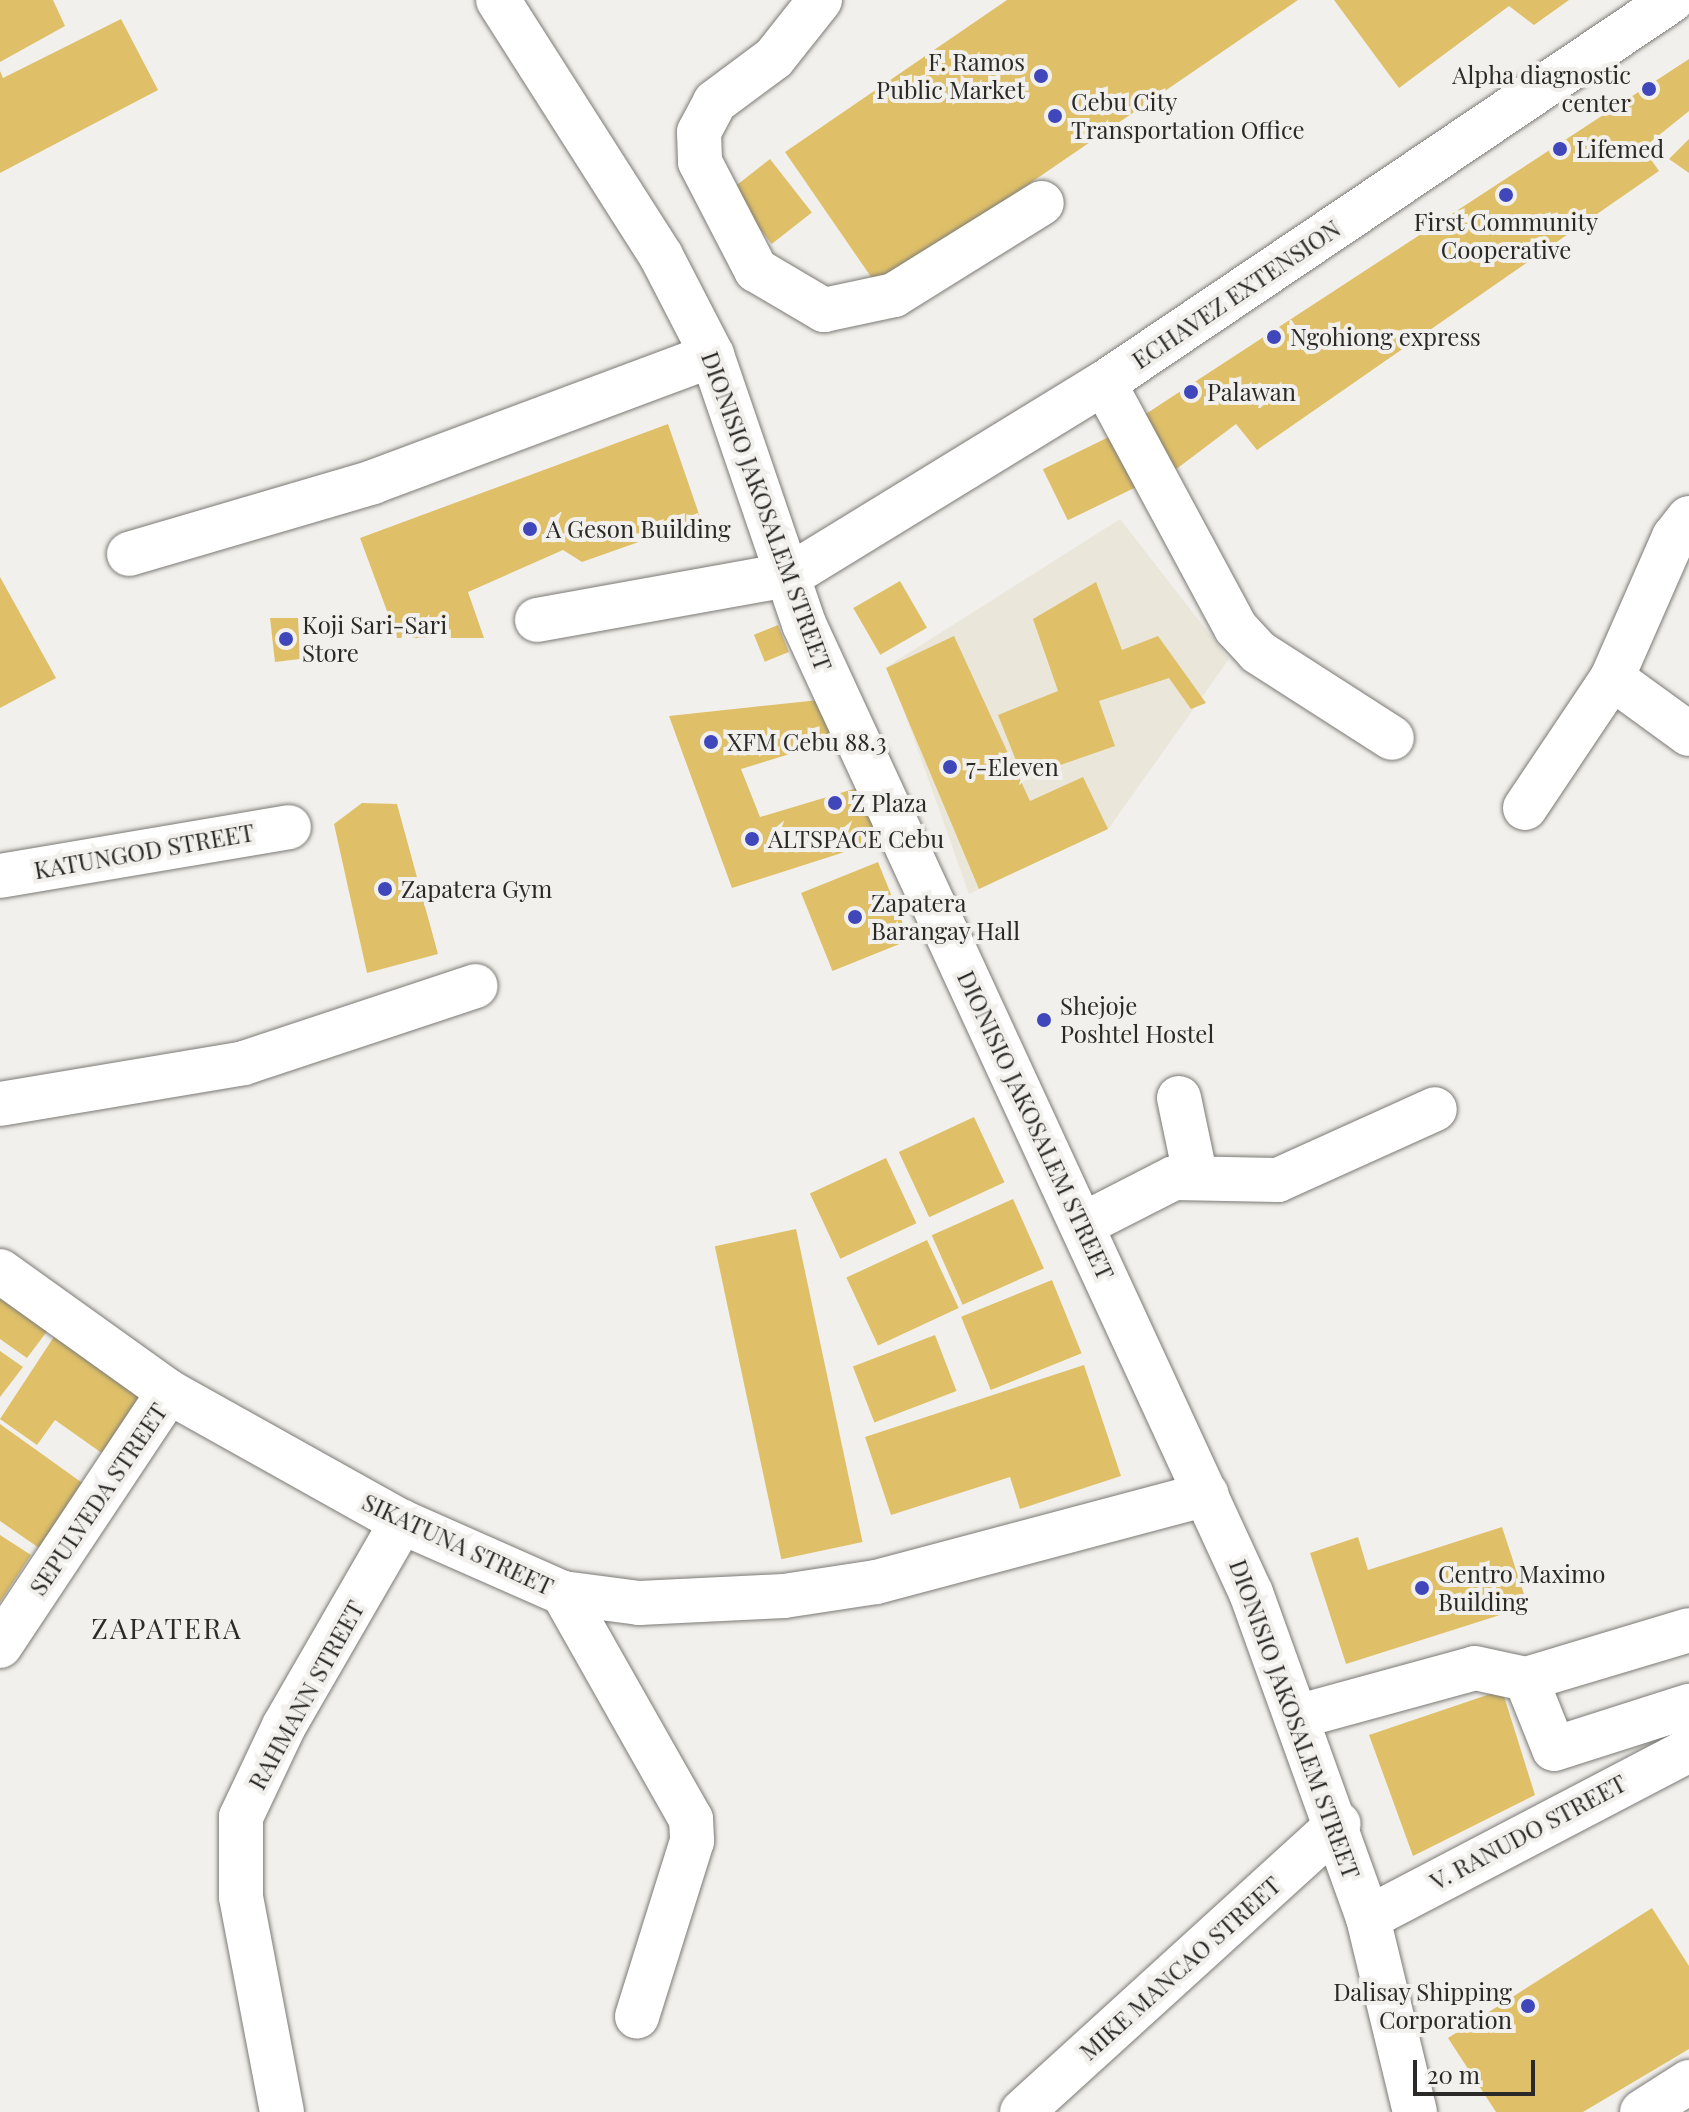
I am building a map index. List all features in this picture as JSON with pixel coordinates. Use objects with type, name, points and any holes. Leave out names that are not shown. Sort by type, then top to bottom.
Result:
[{"type":"street","points":[[820,0],[774,58],[715,102],[699,132],[700,162],[756,270],[824,310],[894,295],[1042,203]]},
{"type":"street","name":"ECHAVEZ EXTENSION","points":[[792,574],[1104,383],[1672,0]]},
{"type":"street","name":"DIONISIO JAKOSALEM STREET","points":[[509,3],[661,256],[712,355],[792,574],[804,624],[1207,1494],[1300,1716],[1338,1824],[1368,1918],[1415,2112]]},
{"type":"street","points":[[129,554],[373,482],[712,355]]},
{"type":"street","points":[[1104,383],[1236,628],[1258,652],[1392,738]]},
{"type":"street","points":[[1525,808],[1612,678],[1684,534]]},
{"type":"street","points":[[537,620],[792,574]]},
{"type":"street","points":[[1612,678],[1689,734]]},
{"type":"street","name":"KATUNGOD STREET","points":[[0,876],[289,827]]},
{"type":"street","points":[[0,1104],[244,1063],[476,986]]},
{"type":"street","points":[[1179,1098],[1195,1174]]},
{"type":"street","points":[[1082,1225],[1195,1174],[1243,1184],[1278,1180],[1435,1109]]},
{"type":"street","name":"SIKATUNA STREET","points":[[0,1271],[169,1392],[402,1522],[563,1593],[709,1604],[876,1582],[1207,1494]]},
{"type":"street","name":"SEPULVEDA STREET","points":[[0,1646],[169,1392]]},
{"type":"street","name":"RAHMANN STREET","points":[[282,2112],[241,1897],[241,1817],[284,1726],[402,1522]]},
{"type":"street","points":[[563,1593],[691,1819],[692,1841],[637,2017]]},
{"type":"street","points":[[1300,1716],[1475,1668],[1526,1679],[1689,1630]]},
{"type":"street","points":[[1526,1679],[1554,1749],[1689,1706]]},
{"type":"street","name":"V. RANUDO STREET","points":[[1368,1918],[1689,1750]]},
{"type":"street","name":"MIKE MANCAO STREET","points":[[1022,2112],[1338,1824]]},
{"type":"street","points":[[1642,2112],[1689,2082]]},
{"type":"shaded area","points":[[1120,519],[1229,659],[1109,828],[969,894],[888,666]]},
{"type":"building","points":[[0,0],[53,0],[65,26],[0,62]]},
{"type":"building","name":"F. Ramos Public Market","points":[[1007,0],[1298,0],[878,287],[785,152]]},
{"type":"building","points":[[1334,0],[1569,0],[1534,25],[1509,6],[1399,88]]},
{"type":"building","points":[[121,19],[158,90],[0,173],[0,71],[3,78]]},
{"type":"building","points":[[1689,59],[1689,111],[1643,148],[1659,171],[1257,450],[1236,424],[1175,470],[1138,419]]},
{"type":"building","points":[[1689,139],[1689,173],[1669,159]]},
{"type":"building","points":[[770,159],[812,213],[772,244],[730,190]]},
{"type":"building","name":"A Geson Building","points":[[668,424],[701,520],[582,562],[563,550],[468,592],[484,638],[397,638],[360,538]]},
{"type":"building","points":[[1121,431],[1146,482],[1068,520],[1043,469]]},
{"type":"building","points":[[0,577],[56,678],[0,708]]},
{"type":"building","points":[[900,581],[927,628],[880,655],[853,608]]},
{"type":"building","points":[[1096,582],[1122,650],[1158,636],[1206,703],[1191,709],[1169,678],[1099,701],[1115,746],[1023,778],[998,715],[1058,691],[1033,619]]},
{"type":"building","name":"Koji Sari-Sari Store","points":[[270,618],[298,618],[300,659],[275,662]]},
{"type":"building","points":[[778,625],[789,652],[765,662],[754,635]]},
{"type":"building","points":[[954,636],[1030,801],[1083,777],[1108,829],[979,889],[886,668]]},
{"type":"building","name":"Z Plaza","points":[[819,700],[836,740],[741,769],[760,817],[857,788],[879,841],[732,888],[669,716]]},
{"type":"building","name":"Zapatera Gym","points":[[362,803],[397,804],[438,954],[367,973],[334,824]]},
{"type":"building","name":"Zapatera Barangay Hall","points":[[878,862],[909,940],[833,971],[801,893]]},
{"type":"building","points":[[974,1117],[1004,1182],[929,1217],[899,1152]]},
{"type":"building","points":[[886,1158],[916,1223],[840,1259],[810,1193]]},
{"type":"building","points":[[1013,1199],[1044,1268],[963,1305],[932,1235]]},
{"type":"building","points":[[796,1229],[863,1542],[781,1559],[715,1246]]},
{"type":"building","points":[[927,1240],[959,1308],[878,1346],[846,1278]]},
{"type":"building","points":[[1052,1280],[1082,1353],[991,1390],[961,1317]]},
{"type":"building","points":[[0,1282],[54,1322],[27,1358],[0,1339]]},
{"type":"building","points":[[61,1326],[152,1391],[106,1456],[55,1420],[37,1445],[0,1419]]},
{"type":"building","points":[[935,1335],[957,1391],[874,1423],[853,1367]]},
{"type":"building","points":[[0,1351],[23,1367],[0,1397]]},
{"type":"building","points":[[1084,1365],[1121,1476],[1020,1509],[1010,1477],[891,1515],[865,1437]]},
{"type":"building","points":[[0,1424],[88,1487],[42,1550],[0,1521]]},
{"type":"building","name":"Centro Maximo Building","points":[[1502,1527],[1528,1606],[1346,1664],[1310,1553],[1358,1537],[1368,1570]]},
{"type":"building","points":[[0,1535],[31,1555],[0,1602]]},
{"type":"building","points":[[1502,1690],[1535,1795],[1413,1856],[1369,1735]]},
{"type":"building","points":[[1652,1908],[1689,1966],[1689,2049],[1583,2112],[1496,2112],[1448,2038]]},
{"type":"place","name":"F. Ramos Public Market","points":[[1041,76]]},
{"type":"place","name":"Alpha diagnostic center","points":[[1649,89]]},
{"type":"place","name":"Cebu City Transportation Office","points":[[1055,116]]},
{"type":"place","name":"Lifemed","points":[[1560,149]]},
{"type":"place","name":"First Community Cooperative","points":[[1506,195]]},
{"type":"place","name":"Ngohiong express","points":[[1274,337]]},
{"type":"place","name":"Palawan","points":[[1191,392]]},
{"type":"place","name":"A Geson Building","points":[[530,529]]},
{"type":"place","name":"Koji Sari-Sari Store","points":[[286,639]]},
{"type":"place","name":"XFM Cebu 88.3","points":[[711,742]]},
{"type":"place","name":"7-Eleven","points":[[950,767]]},
{"type":"place","name":"Z Plaza","points":[[835,803]]},
{"type":"place","name":"ALTSPACE Cebu","points":[[752,839]]},
{"type":"place","name":"Zapatera Gym","points":[[385,889]]},
{"type":"place","name":"Zapatera Barangay Hall","points":[[855,917]]},
{"type":"place","name":"Shejoje Poshtel Hostel","points":[[1044,1020]]},
{"type":"place","name":"Centro Maximo Building","points":[[1422,1588]]},
{"type":"place","name":"Dalisay Shipping Corporation","points":[[1528,2006]]},
{"type":"district","name":"ZAPATERA","points":[[167,1628]]}]
